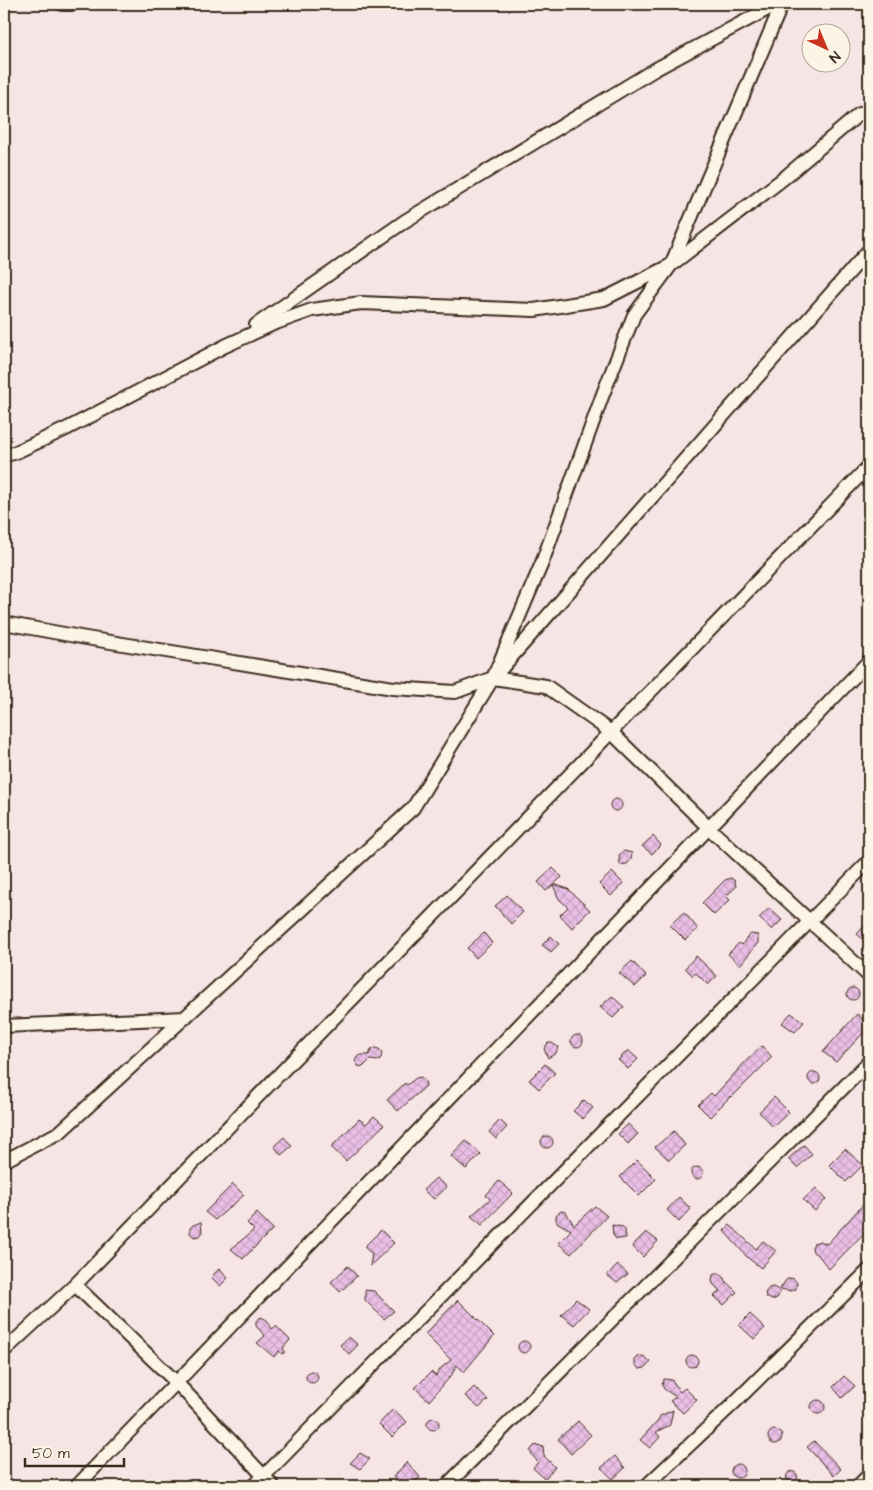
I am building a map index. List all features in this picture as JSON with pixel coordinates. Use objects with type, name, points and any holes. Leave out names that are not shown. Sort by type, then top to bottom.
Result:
[{"type":"street","points":[[63,4],[72,4]]},
{"type":"street","points":[[225,346],[414,216],[654,70],[777,4]]},
{"type":"street","points":[[4,1161],[60,1132],[413,808],[493,678],[542,563],[603,394],[634,315],[671,265],[782,4]]},
{"type":"street","points":[[7,453],[68,428],[225,346],[273,324],[312,310],[361,303],[534,310],[604,299],[671,265],[784,178],[858,115],[869,110]]},
{"type":"street","points":[[4,623],[393,688],[455,692],[493,678],[869,250]]},
{"type":"street","points":[[4,1351],[75,1285],[869,466]]},
{"type":"street","points":[[76,1486],[869,661]]},
{"type":"street","points":[[493,678],[546,686],[611,732],[708,828],[869,976]]},
{"type":"street","points":[[254,1486],[869,862]]},
{"type":"street","points":[[4,1026],[185,1018]]},
{"type":"street","points":[[446,1486],[869,1062]]},
{"type":"street","points":[[646,1486],[733,1404],[869,1270]]},
{"type":"street","points":[[75,1285],[176,1382],[273,1486]]},
{"type":"street","points":[[858,1486],[869,1475]]},
{"type":"building","points":[[618,799],[621,800],[621,810],[614,811],[611,810],[610,803],[611,800]]},
{"type":"building","points":[[653,836],[661,845],[652,854],[642,846]]},
{"type":"building","points":[[624,851],[632,853],[631,860],[627,864],[620,865],[619,855]]},
{"type":"building","points":[[553,868],[562,877],[554,884],[568,889],[590,910],[572,928],[560,915],[568,907],[559,899],[553,885],[546,891],[538,882]]},
{"type":"building","points":[[612,872],[623,883],[611,896],[599,884]]},
{"type":"building","points":[[731,878],[735,881],[736,887],[726,896],[730,900],[714,915],[702,903],[725,880]]},
{"type":"building","points":[[507,895],[523,912],[511,924],[495,906]]},
{"type":"building","points":[[769,908],[782,920],[772,930],[759,918]]},
{"type":"building","points":[[684,912],[698,929],[685,940],[670,925]]},
{"type":"building","points":[[869,921],[869,945],[857,934]]},
{"type":"building","points":[[484,933],[492,943],[476,958],[467,948]]},
{"type":"building","points":[[751,934],[758,935],[758,943],[740,965],[728,954],[739,943],[742,945]]},
{"type":"building","points":[[551,936],[559,944],[551,952],[542,945]]},
{"type":"building","points":[[696,956],[717,976],[708,985],[696,973],[693,976],[685,968]]},
{"type":"building","points":[[632,961],[646,976],[635,987],[619,973]]},
{"type":"building","points":[[855,988],[858,989],[858,999],[851,1000],[848,999],[847,992],[848,989]]},
{"type":"building","points":[[612,996],[624,1007],[613,1018],[600,1007]]},
{"type":"building","points":[[791,1013],[804,1022],[795,1032],[782,1023]]},
{"type":"building","points":[[857,1014],[869,1027],[836,1062],[823,1052]]},
{"type":"building","points":[[579,1035],[582,1036],[582,1046],[575,1047],[572,1046],[571,1039],[572,1036]]},
{"type":"building","points":[[548,1043],[558,1047],[556,1053],[548,1058],[544,1049]]},
{"type":"building","points":[[762,1046],[772,1057],[710,1117],[698,1105],[711,1093],[714,1096]]},
{"type":"building","points":[[375,1048],[382,1052],[381,1058],[378,1061],[370,1060],[363,1067],[358,1066],[355,1061],[357,1057],[369,1055],[371,1050]]},
{"type":"building","points":[[628,1050],[638,1059],[628,1069],[618,1060]]},
{"type":"building","points":[[545,1064],[555,1073],[539,1089],[529,1080]]},
{"type":"building","points":[[816,1072],[819,1073],[819,1083],[812,1084],[809,1083],[808,1076],[809,1073]]},
{"type":"building","points":[[421,1077],[425,1081],[426,1086],[398,1111],[387,1100],[405,1083],[407,1085],[416,1078]]},
{"type":"building","points":[[774,1097],[789,1112],[773,1127],[759,1112]]},
{"type":"building","points":[[584,1100],[593,1108],[583,1119],[573,1111]]},
{"type":"building","points":[[374,1116],[384,1125],[346,1161],[331,1147],[359,1119],[366,1124]]},
{"type":"building","points":[[500,1120],[507,1127],[496,1139],[489,1132]]},
{"type":"building","points":[[628,1124],[638,1134],[628,1144],[618,1134]]},
{"type":"building","points":[[674,1131],[685,1145],[669,1160],[655,1147]]},
{"type":"building","points":[[549,1136],[552,1137],[552,1147],[545,1148],[542,1147],[541,1140],[542,1137]]},
{"type":"building","points":[[284,1137],[292,1146],[281,1155],[274,1146]]},
{"type":"building","points":[[466,1141],[481,1154],[466,1169],[451,1156]]},
{"type":"building","points":[[804,1145],[812,1154],[797,1168],[788,1159]]},
{"type":"building","points":[[845,1149],[863,1165],[846,1182],[829,1165]]},
{"type":"building","points":[[637,1160],[656,1179],[639,1196],[620,1177]]},
{"type":"building","points":[[699,1167],[702,1168],[702,1178],[695,1179],[692,1178],[691,1171],[692,1168]]},
{"type":"building","points":[[436,1178],[447,1187],[434,1199],[423,1190]]},
{"type":"building","points":[[499,1181],[513,1193],[482,1225],[471,1216],[490,1199],[486,1195]]},
{"type":"building","points":[[233,1184],[244,1195],[215,1220],[205,1212]]},
{"type":"building","points":[[816,1188],[826,1199],[815,1211],[803,1200]]},
{"type":"building","points":[[679,1197],[691,1209],[679,1222],[667,1210]]},
{"type":"building","points":[[869,1198],[869,1228],[829,1269],[819,1256],[813,1252],[812,1247],[814,1243],[820,1241],[827,1244]]},
{"type":"building","points":[[595,1206],[607,1216],[571,1254],[558,1243],[571,1230],[558,1223],[556,1215],[561,1211],[566,1212],[574,1225]]},
{"type":"building","points":[[257,1213],[273,1229],[243,1259],[231,1249],[254,1230],[247,1223]]},
{"type":"building","points":[[201,1222],[202,1233],[200,1236],[194,1237],[190,1233],[190,1228]]},
{"type":"building","points":[[612,1225],[623,1227],[626,1238],[615,1238]]},
{"type":"building","points":[[730,1225],[756,1249],[763,1241],[776,1251],[761,1268],[748,1258],[724,1231]]},
{"type":"building","points":[[381,1230],[394,1243],[370,1266],[372,1254],[364,1247]]},
{"type":"building","points":[[646,1232],[658,1241],[643,1257],[632,1246]]},
{"type":"building","points":[[618,1265],[628,1274],[617,1283],[607,1275]]},
{"type":"building","points":[[348,1266],[357,1276],[340,1292],[331,1282]]},
{"type":"building","points":[[219,1269],[228,1278],[220,1286],[211,1277]]},
{"type":"building","points":[[717,1273],[723,1276],[725,1281],[737,1292],[724,1305],[714,1296],[720,1291],[713,1284],[712,1280],[713,1275]]},
{"type":"building","points":[[794,1279],[797,1283],[796,1289],[791,1291],[780,1289],[786,1280]]},
{"type":"building","points":[[773,1287],[781,1291],[777,1298],[772,1300],[766,1297],[765,1293],[769,1288]]},
{"type":"building","points":[[365,1290],[374,1291],[394,1311],[384,1319],[365,1300]]},
{"type":"building","points":[[576,1299],[589,1309],[574,1325],[561,1315]]},
{"type":"building","points":[[458,1300],[494,1336],[464,1372],[457,1365],[451,1376],[429,1401],[415,1388],[431,1372],[436,1376],[441,1368],[451,1360],[425,1334]]},
{"type":"building","points":[[750,1314],[765,1328],[754,1339],[739,1325]]},
{"type":"building","points":[[261,1317],[267,1320],[272,1329],[276,1326],[290,1340],[283,1348],[285,1352],[282,1354],[279,1351],[274,1357],[257,1343],[265,1336],[256,1326],[256,1321]]},
{"type":"building","points":[[349,1337],[358,1345],[349,1354],[340,1345]]},
{"type":"building","points":[[526,1341],[529,1342],[529,1352],[522,1353],[519,1352],[518,1345],[519,1342]]},
{"type":"building","points":[[694,1355],[697,1356],[697,1366],[690,1367],[687,1366],[686,1359],[687,1356]]},
{"type":"building","points":[[643,1356],[651,1362],[645,1368],[639,1369],[635,1364],[635,1360]]},
{"type":"building","points":[[314,1371],[317,1372],[317,1382],[310,1383],[307,1382],[306,1375],[307,1372]]},
{"type":"building","points":[[844,1376],[855,1386],[842,1398],[833,1387]]},
{"type":"building","points":[[664,1379],[672,1380],[680,1392],[685,1388],[697,1400],[683,1413],[670,1401],[676,1397],[664,1389],[662,1385]]},
{"type":"building","points":[[474,1387],[488,1400],[479,1408],[465,1396]]},
{"type":"building","points":[[818,1400],[823,1402],[825,1407],[823,1412],[818,1414],[813,1412],[811,1407],[813,1402]]},
{"type":"building","points":[[393,1409],[407,1422],[392,1437],[379,1424]]},
{"type":"building","points":[[673,1410],[670,1425],[656,1432],[660,1437],[650,1448],[640,1440],[660,1416]]},
{"type":"building","points":[[435,1418],[438,1419],[438,1429],[431,1430],[428,1429],[427,1422],[428,1419]]},
{"type":"building","points":[[578,1421],[591,1435],[571,1454],[558,1439]]},
{"type":"building","points":[[775,1430],[780,1432],[782,1437],[780,1442],[775,1444],[770,1442],[768,1437],[770,1432]]},
{"type":"building","points":[[814,1441],[841,1469],[834,1476],[807,1447]]},
{"type":"building","points":[[534,1446],[543,1447],[544,1456],[555,1467],[545,1479],[533,1468],[538,1462],[530,1451]]},
{"type":"building","points":[[360,1453],[370,1459],[360,1469],[350,1463]]},
{"type":"building","points":[[615,1456],[625,1468],[613,1479],[601,1468]]},
{"type":"building","points":[[407,1462],[420,1477],[411,1486],[405,1486],[393,1477]]},
{"type":"building","points":[[738,1464],[743,1466],[745,1471],[743,1476],[738,1478],[733,1476],[731,1471],[733,1466]]},
{"type":"building","points":[[790,1472],[794,1472],[797,1477],[796,1481],[790,1482],[787,1479],[787,1475]]}]
